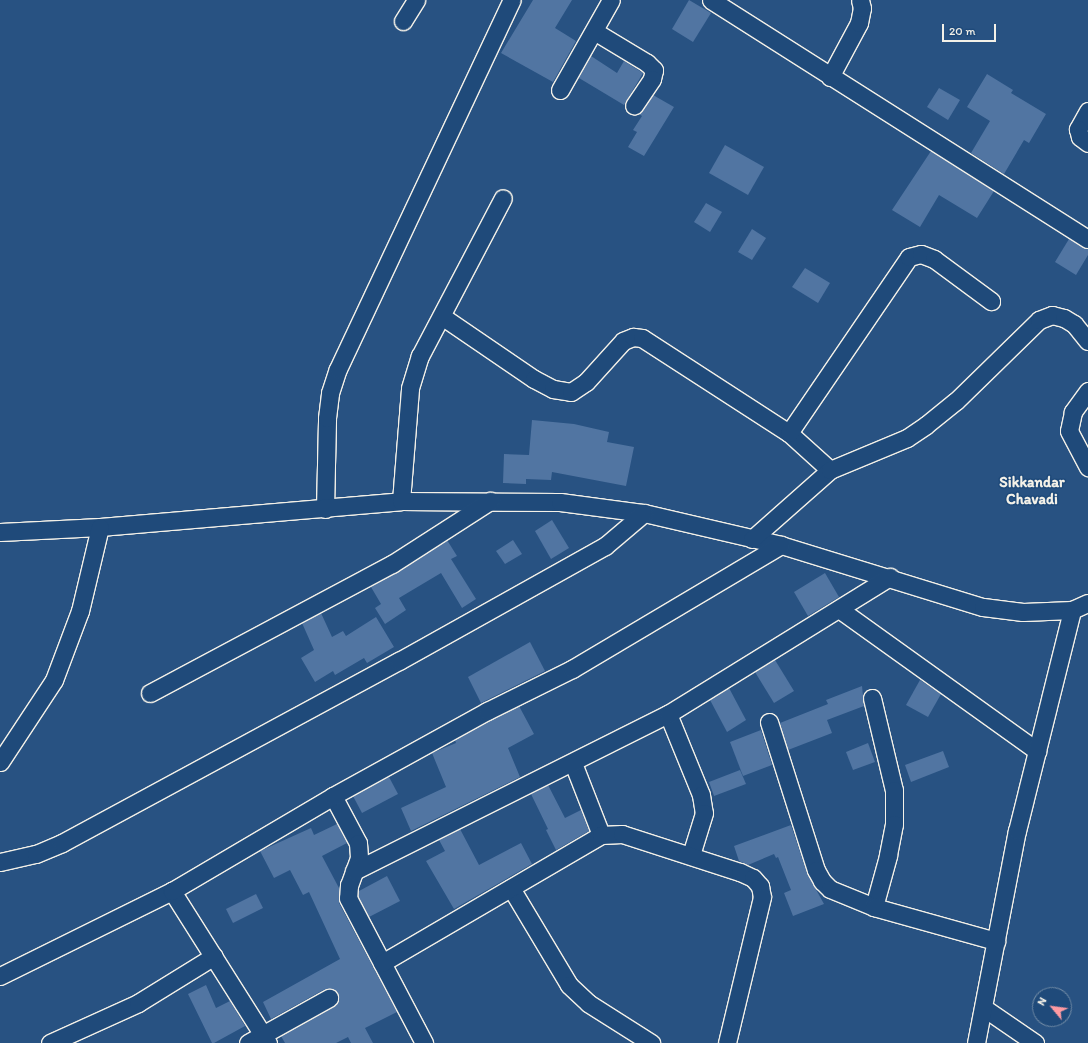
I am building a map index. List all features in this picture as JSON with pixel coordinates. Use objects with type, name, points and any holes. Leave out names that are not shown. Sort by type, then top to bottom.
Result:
[{"type":"street","points":[[403,21],[416,0]]},
{"type":"street","points":[[560,90],[611,0]]},
{"type":"street","points":[[711,0],[830,77],[1088,239]]},
{"type":"street","points":[[830,77],[859,23],[862,8],[860,0]]},
{"type":"street","points":[[325,509],[327,418],[330,393],[338,369],[511,1]]},
{"type":"street","points":[[594,31],[647,62],[654,70],[652,79],[634,106]]},
{"type":"street","points":[[1088,111],[1078,129],[1080,137],[1088,143]]},
{"type":"street","points":[[401,502],[410,388],[420,356],[443,316],[503,198]]},
{"type":"street","points":[[789,433],[909,256],[921,254],[934,259],[991,301]]},
{"type":"street","points":[[752,539],[830,470],[907,438],[926,425],[956,401],[1039,320],[1052,315],[1064,318],[1074,324],[1088,341]]},
{"type":"street","points":[[443,316],[534,379],[553,389],[571,392],[586,382],[623,341],[633,337],[642,338],[789,433],[830,470]]},
{"type":"street","points":[[1088,391],[1073,412],[1069,431],[1088,467]]},
{"type":"street","points":[[150,693],[392,564],[490,501]]},
{"type":"street","points":[[0,532],[100,527],[401,502],[560,502],[644,513],[781,545],[890,577],[983,607],[1023,612],[1080,607],[1037,751],[1017,831],[984,1008],[976,1043]]},
{"type":"street","points":[[0,862],[36,854],[62,843],[356,684],[605,546],[644,513]]},
{"type":"street","points":[[0,762],[54,680],[80,611],[100,527]]},
{"type":"street","points":[[0,976],[172,890],[333,796],[487,711],[572,669],[781,545]]},
{"type":"street","points":[[354,871],[573,763],[668,714],[890,577]]},
{"type":"street","points":[[839,609],[1037,751]]},
{"type":"street","points":[[872,698],[894,790],[892,837],[874,907]]},
{"type":"street","points":[[668,714],[701,795],[704,813],[691,855]]},
{"type":"street","points":[[769,722],[822,881],[837,894],[874,907],[996,941]]},
{"type":"street","points":[[573,763],[601,835]]},
{"type":"street","points":[[333,796],[358,843],[359,858],[348,885],[348,898],[424,1043]]},
{"type":"street","points":[[382,963],[601,835],[622,834],[691,855],[746,875],[760,886],[762,897],[727,1043]]},
{"type":"street","points":[[511,888],[569,985],[588,1003],[651,1043]]},
{"type":"street","points":[[172,890],[266,1039]]},
{"type":"street","points":[[50,1043],[138,1003],[214,956]]},
{"type":"street","points":[[248,1043],[266,1039],[329,998]]},
{"type":"street","points":[[984,1008],[1035,1043]]},
{"type":"building","points":[[533,0],[572,0],[555,28],[576,41],[553,82],[501,53]]},
{"type":"building","points":[[689,0],[711,13],[693,42],[672,29]]},
{"type":"building","points":[[591,56],[617,73],[624,61],[643,73],[624,105],[579,78]]},
{"type":"building","points":[[987,74],[1013,90],[1011,93],[1046,114],[1029,143],[1024,140],[1004,174],[971,153],[990,121],[967,107]]},
{"type":"building","points":[[939,88],[960,100],[948,120],[927,107]]},
{"type":"building","points":[[653,95],[674,107],[644,156],[628,147],[637,132],[633,130],[642,116],[639,114]]},
{"type":"building","points":[[725,145],[764,167],[748,195],[709,173]]},
{"type":"building","points":[[931,151],[994,191],[977,218],[939,195],[920,227],[892,210]]},
{"type":"building","points":[[706,203],[722,212],[710,232],[694,222]]},
{"type":"building","points":[[752,229],[766,238],[752,260],[738,252]]},
{"type":"building","points":[[1069,239],[1088,249],[1088,255],[1076,275],[1055,262]]},
{"type":"building","points":[[805,268],[830,283],[818,303],[792,287]]},
{"type":"building","points":[[532,420],[574,424],[609,432],[607,442],[634,447],[626,486],[552,472],[551,480],[526,479],[526,484],[503,483],[504,454],[529,455]]},
{"type":"building","points":[[552,520],[569,548],[551,559],[535,531]]},
{"type":"building","points":[[447,540],[457,556],[451,559],[476,599],[462,608],[441,573],[399,598],[406,610],[385,624],[375,608],[381,604],[371,587]]},
{"type":"building","points":[[513,540],[522,554],[505,564],[496,551]]},
{"type":"building","points":[[825,573],[839,597],[808,616],[794,592]]},
{"type":"building","points":[[321,613],[332,637],[343,631],[346,636],[376,617],[394,647],[367,663],[364,658],[335,675],[333,671],[315,682],[301,658],[314,650],[302,623]]},
{"type":"building","points":[[530,642],[545,671],[481,703],[468,677]]},
{"type":"building","points":[[775,660],[794,691],[774,703],[755,672]]},
{"type":"building","points":[[920,680],[941,694],[928,717],[906,705]]},
{"type":"building","points":[[862,686],[864,706],[827,720],[832,733],[788,750],[780,723],[828,704],[826,700]]},
{"type":"building","points":[[729,688],[746,720],[727,732],[710,700]]},
{"type":"building","points":[[519,706],[534,734],[508,748],[520,777],[411,831],[401,808],[446,787],[432,753],[456,743],[455,740]]},
{"type":"building","points":[[761,730],[772,765],[743,776],[730,742]]},
{"type":"building","points":[[868,743],[875,762],[853,770],[846,752]]},
{"type":"building","points":[[943,751],[949,767],[911,782],[905,765]]},
{"type":"building","points":[[740,770],[746,784],[714,796],[709,782]]},
{"type":"building","points":[[389,777],[398,794],[362,813],[353,796]]},
{"type":"building","points":[[548,785],[565,818],[581,810],[589,831],[556,850],[546,830],[548,829],[531,794]]},
{"type":"building","points":[[337,824],[347,843],[322,856],[339,888],[339,903],[397,1012],[365,1028],[373,1043],[351,1043],[348,1037],[336,1043],[285,1043],[281,1036],[334,1007],[338,1003],[338,994],[334,989],[325,989],[271,1019],[263,1002],[340,959],[309,892],[303,895],[290,870],[274,878],[260,851],[311,828],[314,835]]},
{"type":"building","points":[[791,825],[807,873],[824,904],[793,916],[784,893],[791,890],[778,857],[776,858],[774,854],[748,865],[739,861],[734,846]]},
{"type":"building","points":[[460,829],[479,865],[521,843],[532,864],[454,909],[426,861],[445,851],[439,840]]},
{"type":"building","points":[[387,876],[400,901],[369,917],[358,896],[359,891]]},
{"type":"building","points":[[256,894],[263,908],[233,923],[226,909]]},
{"type":"building","points":[[206,985],[216,1008],[230,1001],[245,1026],[214,1043],[212,1043],[188,994]]},
{"type":"district","name":"Sikkandar Chavadi","points":[[1032,490]]}]
